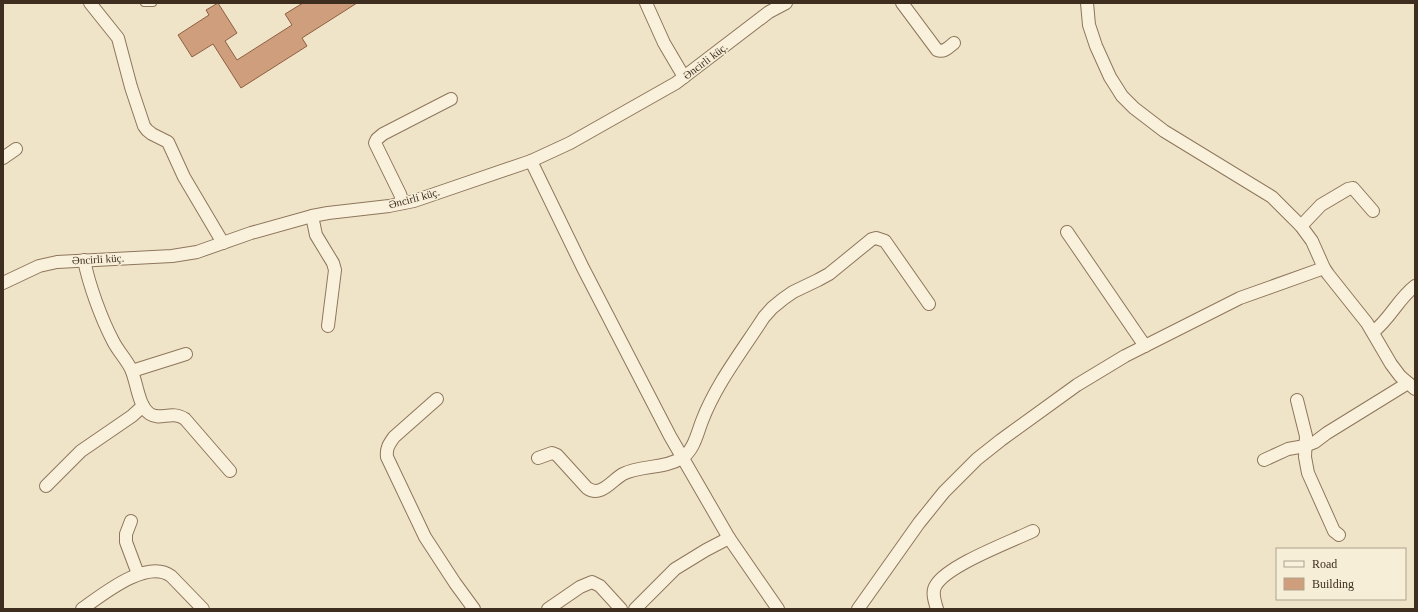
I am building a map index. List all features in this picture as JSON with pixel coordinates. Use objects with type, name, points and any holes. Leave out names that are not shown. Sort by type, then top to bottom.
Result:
[{"type":"street","points":[[90,3],[118,38],[133,94],[144,126],[152,134],[168,142],[184,177],[223,242]]},
{"type":"street","points":[[646,3],[664,44],[684,77]]},
{"type":"street","name":"Əncirli küç.","points":[[3,283],[21,274],[48,264],[84,260],[181,255],[197,252],[223,242],[312,216],[403,203],[532,161],[577,139],[684,77],[769,12],[786,3]]},
{"type":"street","points":[[902,3],[937,50],[944,51],[954,44]]},
{"type":"street","points":[[1087,3],[1089,25],[1096,46],[1110,77],[1122,96],[1134,108],[1164,131],[1264,191],[1301,226],[1312,241],[1324,268],[1373,332],[1385,356],[1400,376],[1411,386],[1327,433],[1315,442],[1305,446],[1288,449],[1264,460]]},
{"type":"street","points":[[403,203],[375,143],[383,134],[451,99]]},
{"type":"street","points":[[3,158],[16,149]]},
{"type":"street","points":[[532,161],[598,298],[682,458],[729,538],[778,609]]},
{"type":"street","points":[[1301,226],[1321,205],[1348,189],[1353,188],[1373,211]]},
{"type":"street","points":[[312,216],[316,235],[333,263],[335,270],[328,326]]},
{"type":"street","points":[[1067,232],[1145,346]]},
{"type":"street","points":[[538,458],[552,453],[557,455],[587,488],[591,491],[596,491],[606,487],[627,472],[665,464],[682,458],[687,454],[694,442],[706,411],[722,381],[764,317],[772,308],[793,292],[829,274],[872,239],[876,238],[885,241],[929,304]]},
{"type":"street","points":[[84,260],[91,287],[110,335],[132,371],[143,406],[154,416],[173,414],[185,419],[230,471]]},
{"type":"street","points":[[858,609],[888,566],[939,499],[957,478],[977,459],[1077,385],[1104,368],[1145,346],[1240,298],[1324,268]]},
{"type":"street","points":[[1373,332],[1380,327],[1399,301],[1415,286]]},
{"type":"street","points":[[132,371],[186,354]]},
{"type":"street","points":[[436,399],[388,444],[387,457],[425,537],[474,609]]},
{"type":"street","points":[[1297,400],[1306,436],[1305,457],[1308,473],[1334,531],[1339,535]]},
{"type":"street","points":[[46,486],[82,451],[132,416],[143,406]]},
{"type":"street","points":[[131,521],[126,534],[126,542],[138,574]]},
{"type":"street","points":[[937,609],[933,593],[935,586],[943,576],[960,565],[1033,531]]},
{"type":"street","points":[[635,609],[675,569],[729,538]]},
{"type":"street","points":[[82,609],[120,583],[138,574],[151,571],[166,572],[203,609]]},
{"type":"street","points":[[548,609],[580,587],[592,582],[600,586],[620,609]]},
{"type":"lane","points":[[144,3],[153,3]]},
{"type":"building","points":[[218,3],[237,33],[225,41],[237,60],[292,25],[285,14],[303,3],[357,3],[302,38],[307,46],[241,88],[213,44],[192,57],[178,35],[209,15],[206,10]]}]
